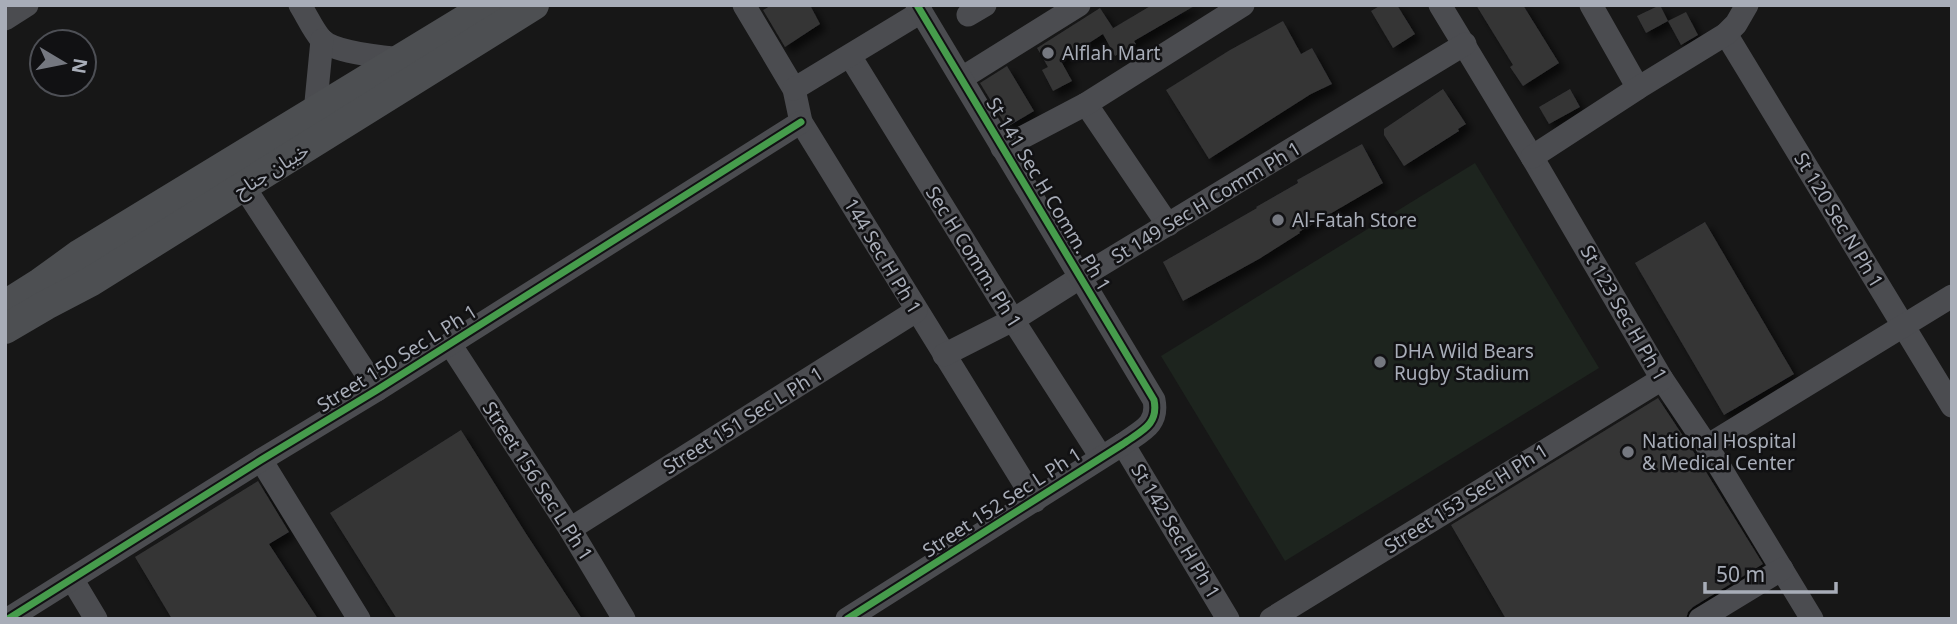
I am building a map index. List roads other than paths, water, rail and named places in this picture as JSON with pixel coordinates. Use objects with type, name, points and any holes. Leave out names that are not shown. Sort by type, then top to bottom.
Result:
[{"type":"main road","name":"خیبان جناح","points":[[5,305],[40,284],[80,254],[489,5]]},
{"type":"main road","name":"خیبان جناح","points":[[5,330],[90,282],[534,5]]},
{"type":"main road","points":[[5,286],[35,269],[80,254]]},
{"type":"main road","points":[[5,350],[54,314],[90,282]]},
{"type":"street","points":[[5,19],[27,5]]},
{"type":"street","points":[[300,5],[322,40],[366,55],[402,59]]},
{"type":"street","name":"144 Sec H Ph 1","points":[[744,5],[794,89],[801,122],[1035,501]]},
{"type":"street","points":[[962,78],[1079,5]]},
{"type":"street","points":[[1002,148],[1086,104],[1242,5]]},
{"type":"street","name":"St 123 Sec H Ph 1","points":[[1440,5],[1662,379],[1707,446],[1812,619]]},
{"type":"street","points":[[1591,5],[1638,88]]},
{"type":"street","points":[[1532,157],[1726,34],[1736,24],[1747,5]]},
{"type":"street","points":[[794,89],[850,56],[919,8]]},
{"type":"street","name":"St 141 Sec H Comm. Ph 1","points":[[919,8],[1154,400]]},
{"type":"street","name":"St 120 Sec N Ph 1","points":[[1726,34],[1952,406]]},
{"type":"street","points":[[315,112],[322,40]]},
{"type":"street","name":"St 149 Sec H Comm Ph 1","points":[[944,355],[1013,320],[1465,44]]},
{"type":"street","name":"Sec H Comm. Ph 1","points":[[850,56],[1101,457]]},
{"type":"street","points":[[1086,104],[1168,225]]},
{"type":"street","name":"Street 150 Sec L Ph 1","points":[[8,619],[801,122]]},
{"type":"street","points":[[244,187],[377,390]]},
{"type":"street","points":[[1707,446],[1952,296]]},
{"type":"street","name":"Street 151 Sec L Ph 1","points":[[570,529],[916,311]]},
{"type":"street","name":"Street 156 Sec L Ph 1","points":[[450,344],[570,529],[624,619]]},
{"type":"street","name":"Street 153 Sec H Ph 1","points":[[1271,619],[1662,379]]},
{"type":"street","name":"Street 152 Sec L Ph 1","points":[[847,619],[1123,444],[1153,422],[1156,411],[1154,400]]},
{"type":"street","name":"St 142 Sec H Ph 1","points":[[1123,444],[1228,619]]},
{"type":"street","points":[[261,460],[359,619]]},
{"type":"street","points":[[1700,619],[1782,569]]},
{"type":"street","points":[[72,579],[96,619]]},
{"type":"place","name":"Alflah Mart","points":[[1048,53]]},
{"type":"place","name":"Al-Fatah Store","points":[[1278,220]]},
{"type":"place","name":"DHA Wild Bears Rugby Stadium","points":[[1380,362]]},
{"type":"place","name":"National Hospital & Medical Center","points":[[1628,452]]}]
